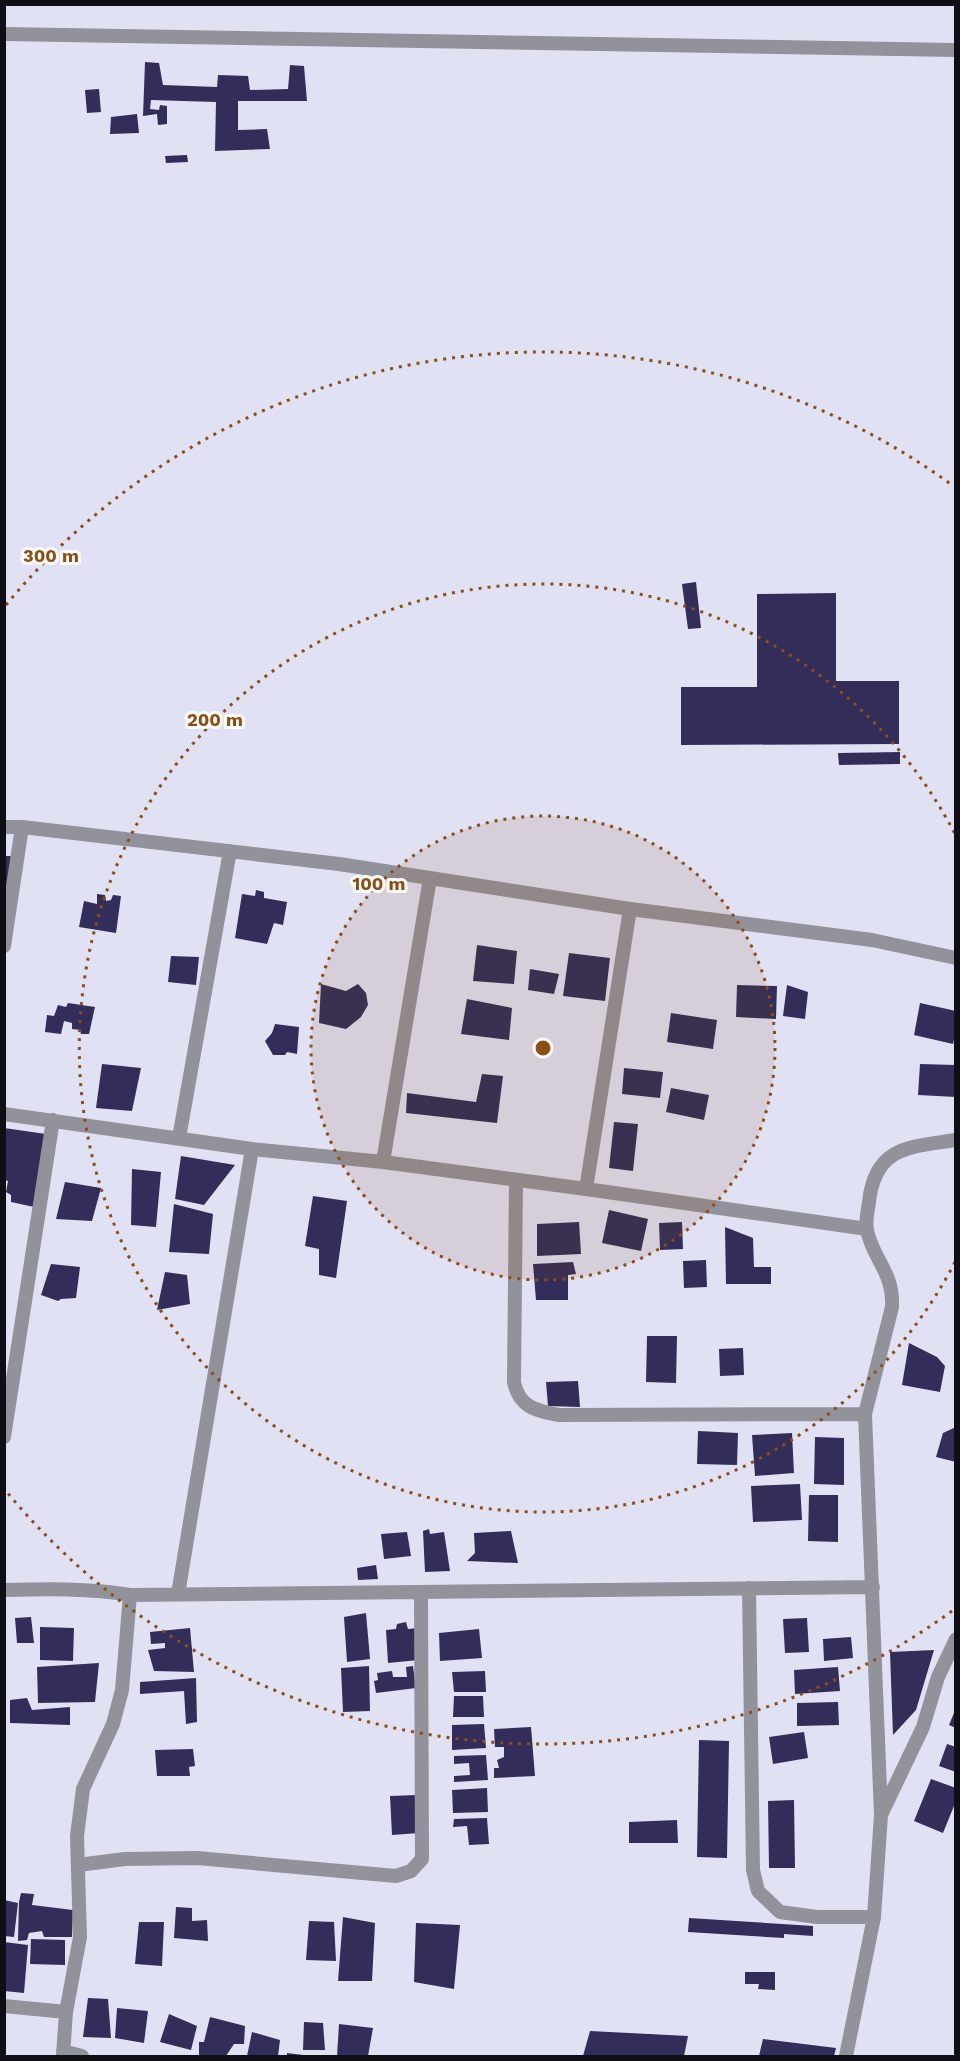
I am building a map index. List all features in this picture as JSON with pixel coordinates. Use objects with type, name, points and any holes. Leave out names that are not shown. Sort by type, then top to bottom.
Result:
[{"type":"street","points":[[4,34],[956,50]]},
{"type":"street","points":[[4,827],[22,827],[230,851],[430,878],[630,909],[872,940],[956,958]]},
{"type":"street","points":[[4,946],[22,827]]},
{"type":"street","points":[[179,1138],[230,851]]},
{"type":"street","points":[[383,1162],[430,878]]},
{"type":"street","points":[[586,1189],[630,909]]},
{"type":"street","points":[[4,1114],[252,1149],[383,1162],[586,1189],[867,1229]]},
{"type":"street","points":[[4,1437],[53,1120]]},
{"type":"street","points":[[846,2056],[874,1917],[881,1815],[865,1414],[892,1307],[893,1293],[891,1282],[867,1229],[871,1189],[874,1176],[886,1160],[905,1149],[956,1140]]},
{"type":"street","points":[[178,1594],[252,1149]]},
{"type":"street","points":[[516,1181],[514,1382],[516,1393],[524,1404],[544,1413],[559,1415],[865,1414]]},
{"type":"street","points":[[4,1590],[60,1589],[130,1595],[873,1587]]},
{"type":"street","points":[[748,1588],[753,1870],[758,1891],[780,1912],[817,1917],[874,1917]]},
{"type":"street","points":[[78,1865],[125,1859],[197,1858],[396,1876],[411,1871],[422,1858],[421,1592]]},
{"type":"street","points":[[82,2056],[63,2054],[66,2012],[80,1937],[77,1836],[83,1788],[113,1724],[122,1690],[130,1595]]},
{"type":"street","points":[[881,1815],[923,1727],[938,1677],[956,1639]]},
{"type":"street","points":[[4,2006],[66,2012]]},
{"type":"building","points":[[145,62],[159,63],[163,85],[217,87],[218,75],[248,76],[250,90],[288,89],[290,65],[304,66],[307,101],[238,101],[238,130],[267,129],[270,149],[215,151],[216,102],[151,100],[150,109],[159,110],[160,105],[167,106],[167,124],[158,125],[157,114],[143,116]]},
{"type":"building","points":[[99,89],[101,112],[87,113],[85,90]]},
{"type":"building","points":[[137,114],[139,133],[110,134],[111,117]]},
{"type":"building","points":[[187,155],[188,162],[166,163],[165,156]]},
{"type":"building","points":[[696,582],[701,628],[688,629],[682,584]]},
{"type":"building","points":[[836,593],[836,681],[899,681],[899,744],[681,745],[681,687],[757,687],[757,594]]},
{"type":"building","points":[[900,752],[900,764],[839,765],[838,753]]},
{"type":"building","points":[[4,856],[11,856],[7,888],[4,888]]},
{"type":"building","points":[[256,890],[264,892],[264,898],[287,902],[283,925],[274,923],[267,944],[235,938],[242,894],[255,896]]},
{"type":"building","points":[[97,894],[105,895],[106,901],[111,900],[113,895],[121,896],[116,933],[79,927],[84,901],[97,904]]},
{"type":"building","points":[[477,945],[517,951],[514,984],[473,981]]},
{"type":"building","points":[[569,953],[610,958],[605,1001],[563,996]]},
{"type":"building","points":[[171,956],[199,957],[196,985],[168,982]]},
{"type":"building","points":[[530,969],[559,974],[554,994],[528,990]]},
{"type":"building","points":[[321,984],[346,991],[358,984],[366,993],[368,1005],[361,1017],[346,1029],[319,1023]]},
{"type":"building","points":[[737,985],[777,986],[776,1019],[736,1017]]},
{"type":"building","points":[[787,985],[808,992],[805,1019],[783,1016]]},
{"type":"building","points":[[467,999],[512,1008],[509,1040],[461,1034]]},
{"type":"building","points":[[68,1003],[95,1007],[89,1034],[81,1034],[80,1030],[72,1029],[72,1023],[64,1021],[61,1034],[45,1032],[47,1015],[54,1016],[58,1005],[66,1007]]},
{"type":"building","points":[[920,1003],[956,1011],[956,1032],[953,1044],[914,1035]]},
{"type":"building","points":[[671,1013],[717,1020],[713,1049],[667,1042]]},
{"type":"building","points":[[275,1024],[299,1027],[297,1054],[287,1052],[285,1055],[273,1055],[265,1041],[272,1033]]},
{"type":"building","points":[[102,1064],[141,1068],[132,1111],[96,1108]]},
{"type":"building","points":[[920,1064],[956,1065],[956,1097],[918,1095]]},
{"type":"building","points":[[624,1068],[663,1072],[660,1098],[622,1094]]},
{"type":"building","points":[[482,1074],[503,1076],[497,1123],[406,1113],[407,1093],[476,1102]]},
{"type":"building","points":[[671,1088],[709,1095],[704,1120],[666,1112]]},
{"type":"building","points":[[614,1122],[638,1124],[633,1171],[609,1168]]},
{"type":"building","points":[[4,1128],[46,1134],[34,1207],[11,1202],[11,1195],[6,1192],[8,1181],[4,1180]]},
{"type":"building","points":[[181,1156],[235,1165],[204,1205],[175,1199]]},
{"type":"building","points":[[132,1169],[161,1172],[156,1227],[131,1225]]},
{"type":"building","points":[[65,1182],[101,1188],[92,1221],[56,1219]]},
{"type":"building","points":[[313,1196],[347,1201],[336,1278],[319,1275],[319,1249],[305,1246]]},
{"type":"building","points":[[174,1204],[213,1214],[209,1254],[169,1252]]},
{"type":"building","points":[[609,1210],[648,1219],[641,1251],[602,1243]]},
{"type":"building","points":[[579,1222],[581,1254],[537,1256],[537,1224]]},
{"type":"building","points":[[682,1222],[683,1249],[660,1250],[659,1223]]},
{"type":"building","points":[[725,1227],[753,1238],[754,1267],[771,1267],[771,1284],[726,1284]]},
{"type":"building","points":[[706,1260],[707,1287],[684,1288],[683,1261]]},
{"type":"building","points":[[573,1262],[576,1274],[568,1275],[568,1300],[536,1300],[533,1264]]},
{"type":"building","points":[[51,1264],[80,1267],[76,1298],[58,1301],[41,1295]]},
{"type":"building","points":[[165,1272],[187,1275],[190,1304],[157,1310]]},
{"type":"building","points":[[647,1336],[677,1336],[676,1383],[646,1382]]},
{"type":"building","points":[[909,1343],[937,1357],[945,1366],[940,1392],[902,1385]]},
{"type":"building","points":[[743,1348],[744,1375],[720,1376],[719,1349]]},
{"type":"building","points":[[578,1381],[580,1407],[548,1406],[546,1382]]},
{"type":"building","points":[[956,1427],[956,1462],[936,1457],[943,1433]]},
{"type":"building","points":[[698,1431],[738,1433],[737,1465],[697,1464]]},
{"type":"building","points":[[792,1433],[794,1473],[755,1476],[752,1435]]},
{"type":"building","points":[[815,1437],[844,1438],[844,1485],[814,1484]]},
{"type":"building","points":[[800,1484],[802,1520],[753,1522],[751,1486]]},
{"type":"building","points":[[809,1495],[838,1495],[838,1542],[808,1541]]},
{"type":"building","points":[[429,1529],[430,1534],[444,1532],[450,1571],[425,1572],[423,1531]]},
{"type":"building","points":[[511,1531],[518,1563],[467,1561],[475,1553],[474,1533]]},
{"type":"building","points":[[407,1532],[411,1556],[384,1559],[381,1534]]},
{"type":"building","points":[[376,1565],[378,1579],[358,1580],[357,1568]]},
{"type":"building","points":[[366,1613],[370,1659],[347,1662],[344,1617]]},
{"type":"building","points":[[31,1617],[34,1643],[17,1643],[15,1618]]},
{"type":"building","points":[[807,1618],[809,1652],[785,1653],[783,1619]]},
{"type":"building","points":[[406,1622],[408,1629],[418,1628],[419,1660],[388,1663],[386,1630],[396,1629],[397,1624]]},
{"type":"building","points":[[40,1627],[74,1628],[73,1661],[40,1660]]},
{"type":"building","points":[[190,1628],[194,1672],[154,1671],[148,1650],[165,1648],[165,1643],[151,1644],[150,1632]]},
{"type":"building","points":[[479,1629],[482,1658],[440,1661],[439,1633]]},
{"type":"building","points":[[851,1637],[853,1658],[824,1661],[823,1639]]},
{"type":"building","points":[[934,1650],[916,1710],[893,1735],[890,1652]]},
{"type":"building","points":[[99,1663],[95,1702],[38,1703],[37,1667]]},
{"type":"building","points":[[369,1666],[370,1711],[343,1712],[341,1668]]},
{"type":"building","points":[[413,1666],[416,1688],[376,1693],[374,1681],[378,1680],[377,1673],[392,1671],[393,1677],[407,1677],[406,1667]]},
{"type":"building","points":[[838,1667],[840,1691],[795,1694],[794,1670]]},
{"type":"building","points":[[485,1671],[486,1692],[454,1692],[452,1672]]},
{"type":"building","points":[[196,1678],[197,1722],[186,1724],[184,1691],[140,1694],[140,1682]]},
{"type":"building","points":[[454,1696],[483,1696],[484,1717],[453,1717]]},
{"type":"building","points":[[27,1698],[32,1710],[70,1707],[70,1725],[10,1723],[10,1700]]},
{"type":"building","points":[[838,1702],[839,1725],[797,1726],[797,1703]]},
{"type":"building","points":[[956,1708],[956,1728],[949,1725]]},
{"type":"building","points":[[484,1724],[486,1748],[452,1750],[452,1725]]},
{"type":"building","points":[[531,1727],[535,1776],[494,1778],[494,1768],[499,1768],[497,1760],[504,1757],[504,1747],[495,1747],[494,1729]]},
{"type":"building","points":[[804,1732],[808,1758],[773,1764],[769,1737]]},
{"type":"building","points":[[699,1740],[729,1741],[727,1858],[697,1857]]},
{"type":"building","points":[[947,1744],[956,1747],[956,1772],[939,1766]]},
{"type":"building","points":[[193,1749],[195,1766],[189,1767],[190,1776],[157,1776],[155,1750]]},
{"type":"building","points":[[486,1755],[488,1780],[454,1782],[454,1776],[470,1775],[469,1763],[454,1764],[454,1756]]},
{"type":"building","points":[[931,1779],[956,1788],[956,1801],[943,1833],[914,1821]]},
{"type":"building","points":[[487,1788],[488,1812],[453,1813],[452,1790]]},
{"type":"building","points":[[417,1795],[419,1833],[392,1835],[390,1796]]},
{"type":"building","points":[[794,1800],[795,1868],[769,1868],[768,1801]]},
{"type":"building","points":[[487,1818],[489,1844],[469,1845],[467,1826],[453,1827],[454,1819]]},
{"type":"building","points":[[677,1820],[678,1843],[629,1843],[629,1822]]},
{"type":"building","points":[[21,1893],[34,1894],[32,1905],[73,1910],[72,1937],[44,1937],[42,1931],[29,1933],[27,1940],[18,1941]]},
{"type":"building","points":[[4,1900],[18,1903],[14,1937],[4,1936]]},
{"type":"building","points":[[176,1907],[192,1908],[192,1921],[207,1920],[208,1941],[174,1938]]},
{"type":"building","points":[[343,1917],[375,1923],[372,1981],[338,1981]]},
{"type":"building","points":[[689,1918],[813,1926],[813,1936],[784,1934],[784,1938],[688,1932]]},
{"type":"building","points":[[309,1921],[334,1922],[336,1961],[306,1960]]},
{"type":"building","points":[[139,1922],[164,1922],[162,1966],[135,1964]]},
{"type":"building","points":[[416,1923],[460,1925],[454,1989],[414,1982]]},
{"type":"building","points":[[31,1939],[65,1940],[65,1965],[30,1964]]},
{"type":"building","points":[[4,1942],[28,1945],[24,1993],[4,1991]]},
{"type":"building","points":[[745,1972],[775,1972],[775,1990],[758,1989],[759,1984],[745,1984]]},
{"type":"building","points":[[88,1998],[108,1999],[111,2038],[83,2037]]},
{"type":"building","points":[[117,2008],[148,2011],[144,2043],[115,2038]]},
{"type":"building","points":[[169,2014],[197,2026],[191,2050],[160,2042]]},
{"type":"building","points":[[210,2017],[245,2026],[244,2044],[234,2044],[226,2056],[199,2056],[199,2042],[204,2042]]},
{"type":"building","points":[[304,2022],[323,2023],[325,2050],[303,2050]]},
{"type":"building","points":[[339,2024],[373,2028],[368,2056],[337,2056]]},
{"type":"building","points":[[590,2031],[688,2036],[684,2056],[583,2056]]},
{"type":"building","points":[[252,2032],[280,2040],[278,2056],[247,2056]]},
{"type":"building","points":[[763,2039],[836,2048],[834,2056],[759,2056]]},
{"type":"building","points":[[287,2053],[303,2055],[303,2056],[287,2056]]}]
